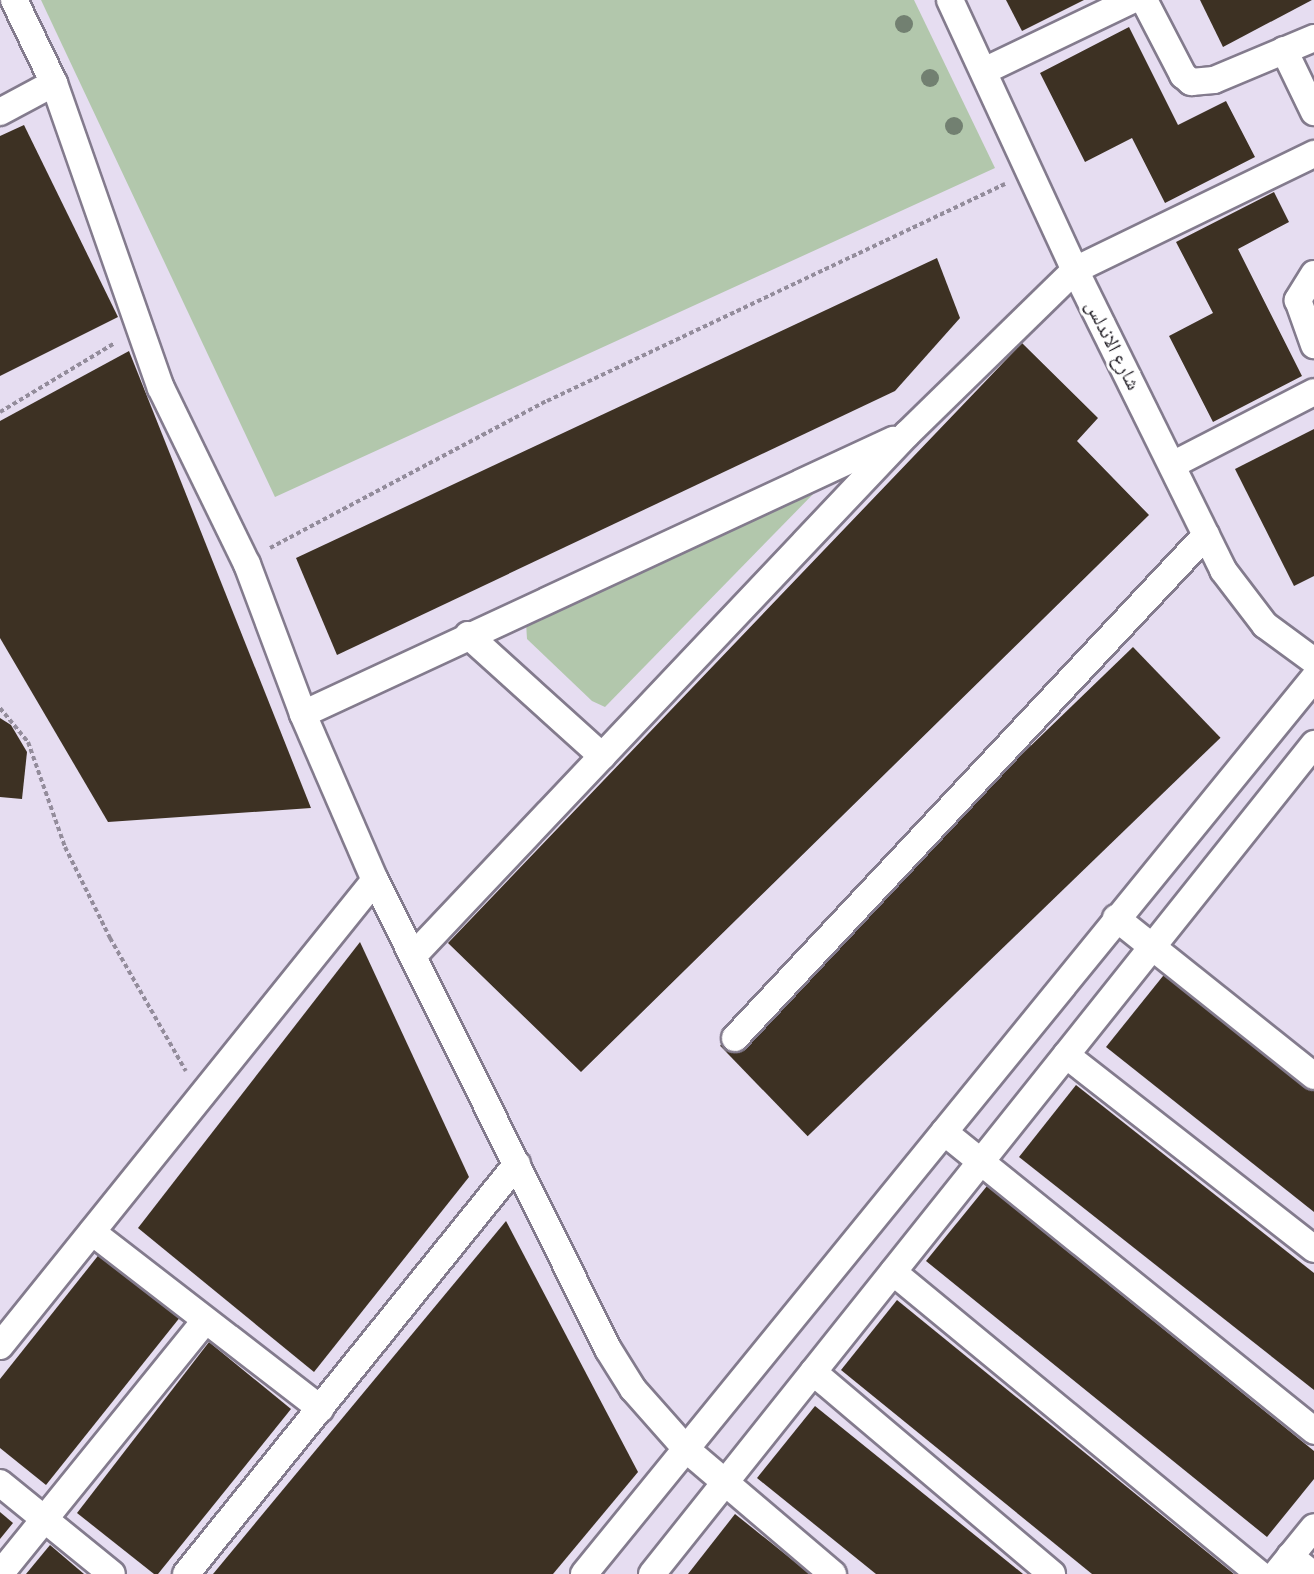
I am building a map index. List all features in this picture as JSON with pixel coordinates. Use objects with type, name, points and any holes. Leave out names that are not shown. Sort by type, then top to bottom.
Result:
[{"type":"street","points":[[14,0],[54,83],[142,328],[161,388],[247,564],[303,714],[375,880],[608,1349],[633,1389],[686,1449],[724,1484],[833,1574]]},
{"type":"street","name":"شارع الاندلس","points":[[950,0],[1075,270],[1174,464],[1206,536],[1247,605],[1314,661]]},
{"type":"street","points":[[984,71],[1132,0]]},
{"type":"street","points":[[1144,0],[1177,65],[1191,81],[1214,80],[1314,38]]},
{"type":"street","points":[[1284,50],[1314,112]]},
{"type":"street","points":[[0,112],[54,83]]},
{"type":"street","points":[[413,956],[907,434],[1075,270],[1314,154]]},
{"type":"street","points":[[1314,274],[1298,300],[1314,345]]},
{"type":"street","points":[[1174,464],[1314,392]]},
{"type":"street","points":[[303,714],[468,635],[907,434]]},
{"type":"street","points":[[735,1038],[1206,536]]},
{"type":"street","points":[[468,635],[602,756]]},
{"type":"street","points":[[584,1574],[1116,918],[1314,678]]},
{"type":"street","points":[[652,1574],[1314,744]]},
{"type":"street","points":[[0,1346],[375,880]]},
{"type":"street","points":[[1116,918],[1314,1076]]},
{"type":"street","points":[[1066,1055],[1314,1249]]},
{"type":"street","points":[[944,1132],[1314,1431]]},
{"type":"street","points":[[186,1574],[518,1164]]},
{"type":"street","points":[[92,1232],[204,1322],[321,1409]]},
{"type":"street","points":[[893,1272],[1259,1574]]},
{"type":"street","points":[[0,1574],[204,1322]]},
{"type":"street","points":[[813,1372],[1052,1574]]},
{"type":"street","points":[[0,1483],[112,1574]]},
{"type":"street","points":[[1312,1574],[1283,1565],[1314,1527]]},
{"type":"path","points":[[247,564],[280,541],[547,401],[1029,172]]},
{"type":"path","points":[[0,412],[142,328]]},
{"type":"path","points":[[0,708],[28,742],[65,847],[95,908],[201,1097]]},
{"type":"green space","points":[[41,0],[914,0],[995,168],[275,497]]},
{"type":"green space","points":[[819,488],[605,707],[592,701],[527,639],[526,622]]},
{"type":"building","points":[[1006,0],[1084,0],[1022,31]]},
{"type":"building","points":[[1200,0],[1312,0],[1223,47]]},
{"type":"building","points":[[1129,27],[1178,125],[1226,101],[1255,157],[1165,203],[1132,138],[1085,162],[1040,73]]},
{"type":"building","points":[[24,125],[118,317],[0,376],[0,136]]},
{"type":"building","points":[[1274,192],[1289,222],[1238,249],[1302,376],[1213,422],[1169,336],[1213,313],[1176,242]]},
{"type":"building","points":[[937,258],[960,318],[895,391],[337,655],[296,558]]},
{"type":"building","points":[[1022,343],[1098,418],[1077,441],[1149,515],[581,1072],[448,943]]},
{"type":"building","points":[[129,351],[311,808],[108,822],[0,638],[0,421]]},
{"type":"building","points":[[1314,429],[1314,576],[1294,586],[1235,469]]},
{"type":"building","points":[[1133,647],[1221,738],[808,1136],[720,1046]]},
{"type":"building","points":[[0,718],[11,725],[27,752],[22,799],[0,797]]},
{"type":"building","points":[[360,942],[469,1177],[314,1372],[138,1228]]},
{"type":"building","points":[[1167,971],[1314,1087],[1314,1212],[1106,1047]]},
{"type":"building","points":[[1076,1085],[1314,1273],[1314,1390],[1019,1157]]},
{"type":"building","points":[[987,1186],[1314,1451],[1314,1479],[1267,1537],[926,1261]]},
{"type":"building","points":[[506,1221],[638,1472],[553,1574],[213,1574]]},
{"type":"building","points":[[101,1252],[181,1316],[46,1485],[0,1448],[0,1379]]},
{"type":"building","points":[[897,1300],[1234,1574],[1092,1574],[841,1370]]},
{"type":"building","points":[[209,1342],[291,1409],[158,1574],[154,1574],[77,1513]]},
{"type":"building","points":[[815,1406],[1023,1574],[876,1574],[757,1478]]},
{"type":"building","points":[[0,1512],[13,1523],[0,1539]]},
{"type":"building","points":[[735,1514],[810,1574],[688,1574]]},
{"type":"building","points":[[50,1545],[84,1574],[26,1574]]}]
